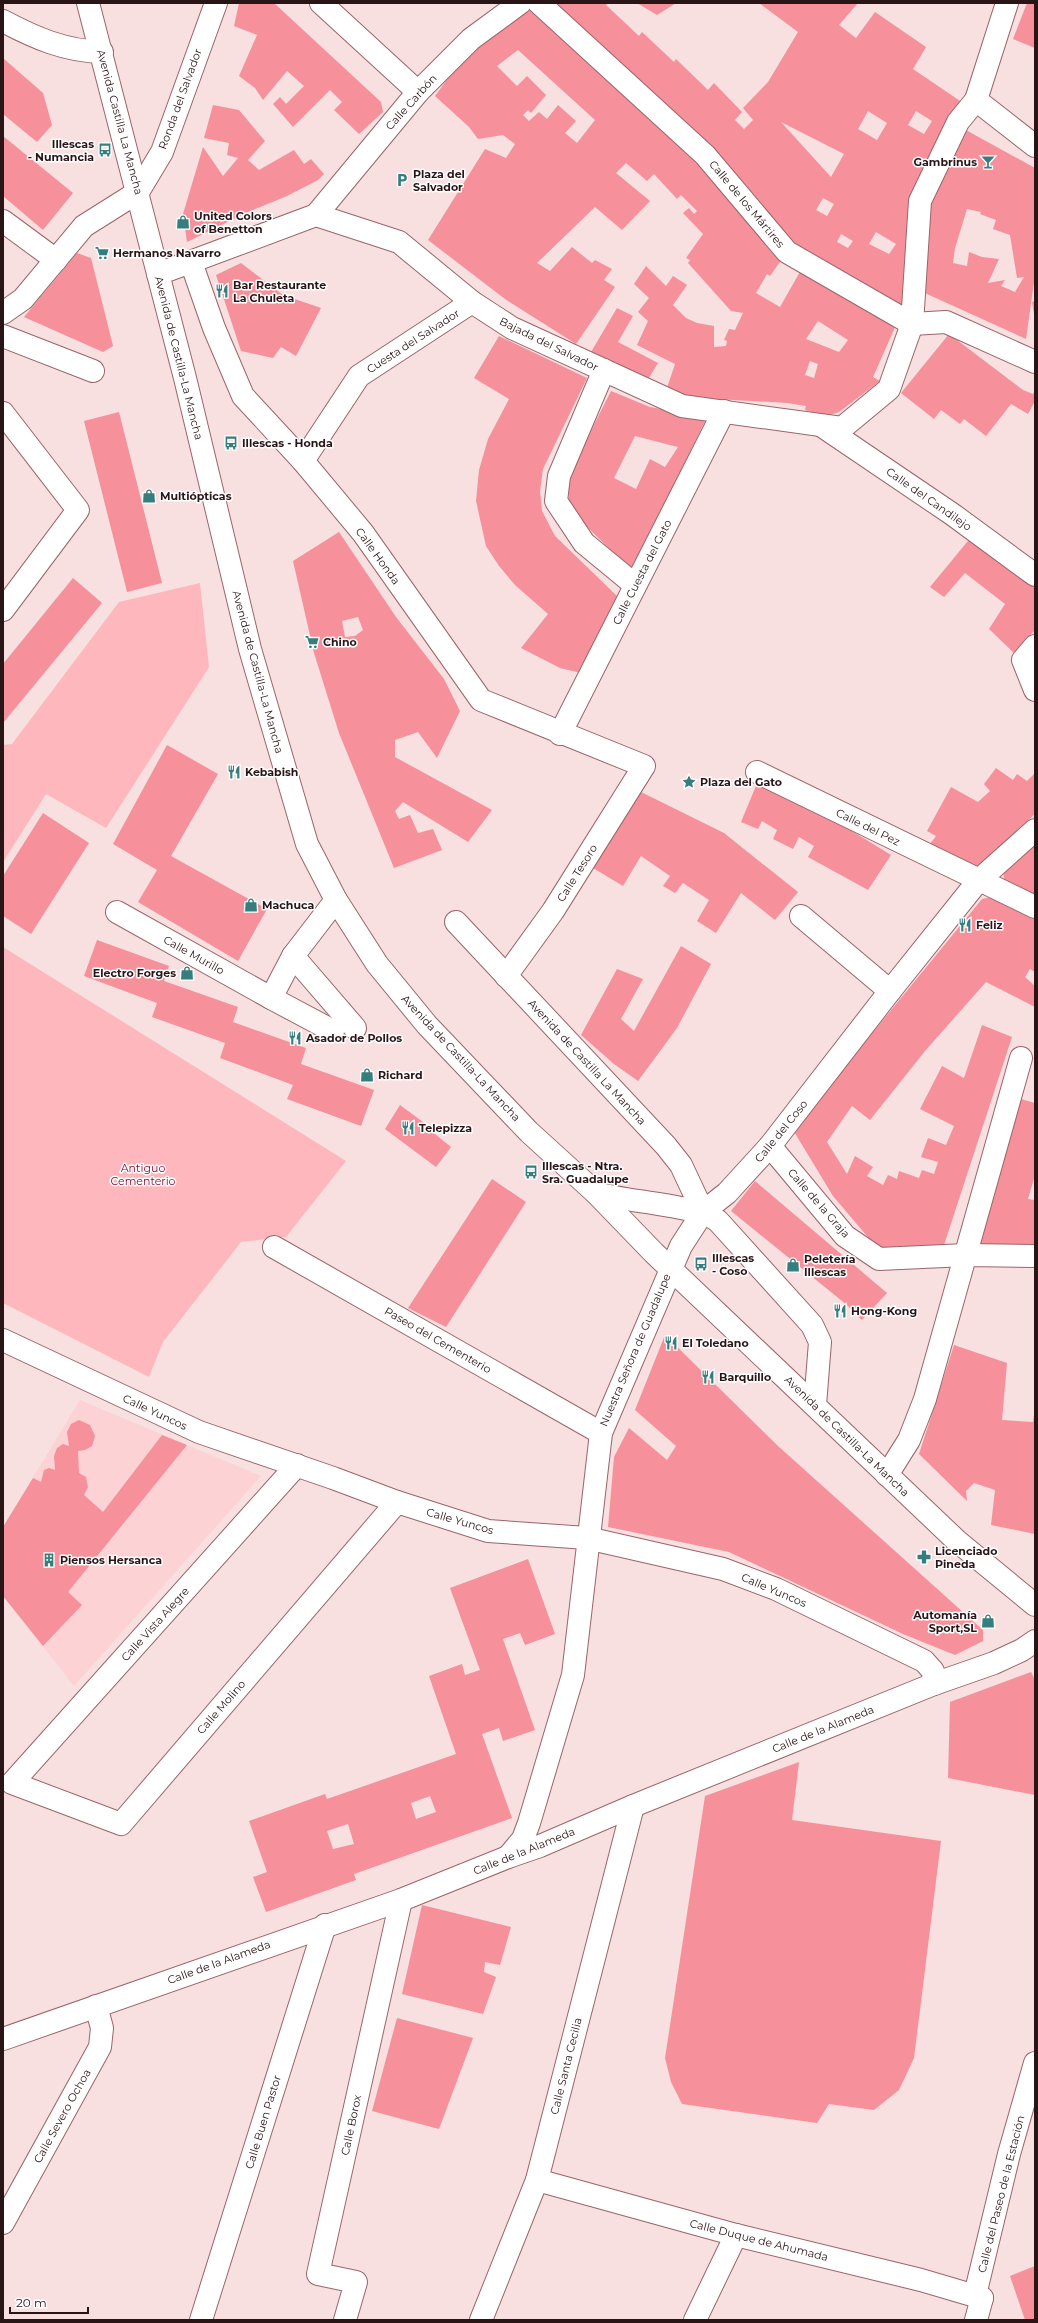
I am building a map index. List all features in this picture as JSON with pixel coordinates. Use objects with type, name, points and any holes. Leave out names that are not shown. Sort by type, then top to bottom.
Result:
[{"type":"street","name":"Avenida Castilla La Mancha","points":[[88,3],[150,240]]},
{"type":"street","name":"Ronda del Salvador","points":[[138,192],[162,152],[216,3]]},
{"type":"street","points":[[321,3],[418,92]]},
{"type":"street","name":"Calle Carbón","points":[[316,214],[418,92],[471,39],[520,3]]},
{"type":"street","name":"Calle de los Mártires","points":[[539,3],[705,155],[787,252],[912,324]]},
{"type":"street","points":[[1007,3],[976,100],[1035,146]]},
{"type":"street","points":[[3,21],[41,40],[81,51],[102,52]]},
{"type":"street","name":"Bajada del Salvador","points":[[316,214],[399,242],[472,302],[512,328],[682,406],[842,428],[889,389],[912,324],[920,202],[958,122],[976,100]]},
{"type":"street","points":[[3,313],[24,300],[84,226],[138,192]]},
{"type":"street","points":[[158,274],[316,214]]},
{"type":"street","points":[[3,221],[56,260]]},
{"type":"street","name":"Avenida de Castilla-La Mancha","points":[[150,240],[254,665],[307,844],[336,900],[377,964],[427,1025],[529,1132],[596,1193],[670,1268],[887,1475],[963,1546],[1035,1605]]},
{"type":"street","name":"Calle Honda","points":[[191,262],[214,328],[242,396],[303,462],[362,533],[481,700],[560,734],[644,766]]},
{"type":"street","name":"Cuesta del Salvador","points":[[303,462],[359,376],[472,302]]},
{"type":"street","points":[[912,324],[946,322],[1035,362]]},
{"type":"street","points":[[3,336],[93,371]]},
{"type":"street","points":[[604,370],[559,476],[556,501],[584,542],[636,585]]},
{"type":"street","name":"Calle Cuesta del Gato","points":[[560,734],[724,411]]},
{"type":"street","points":[[3,414],[78,510],[3,610]]},
{"type":"street","name":"Calle del Candilejo","points":[[821,425],[952,514],[1035,575]]},
{"type":"street","points":[[1035,646],[1023,660],[1035,690]]},
{"type":"street","name":"Calle Tesoro","points":[[506,976],[553,911],[644,766]]},
{"type":"street","name":"Calle del Pez","points":[[757,772],[978,881],[1035,907]]},
{"type":"street","name":"Calle del Coso","points":[[670,1268],[681,1246],[703,1212],[727,1193],[770,1146],[890,991],[978,881],[1035,830]]},
{"type":"street","points":[[271,998],[293,956],[336,900]]},
{"type":"street","name":"Calle Murillo","points":[[117,912],[333,1031]]},
{"type":"street","points":[[801,916],[890,991]]},
{"type":"street","name":"Avenida de Castilla La Mancha","points":[[456,922],[666,1146],[687,1177],[703,1212]]},
{"type":"street","points":[[293,956],[355,1028]]},
{"type":"street","points":[[887,1475],[910,1440],[925,1399],[1021,1058]]},
{"type":"street","name":"Calle de la Graja","points":[[770,1146],[845,1236],[879,1259],[966,1255],[1035,1256]]},
{"type":"street","points":[[596,1193],[617,1199],[703,1212],[718,1221],[812,1325],[820,1342],[815,1405]]},
{"type":"street","name":"Paseo del Cementerio","points":[[274,1247],[601,1433]]},
{"type":"street","name":"Nuestra Señora de Guadalupe","points":[[588,1538],[601,1433],[653,1314],[670,1268]]},
{"type":"street","name":"Calle Yuncos","points":[[3,1340],[199,1432],[297,1465],[397,1502],[488,1531],[588,1538],[722,1569],[776,1589],[924,1661],[933,1671],[934,1684]]},
{"type":"street","name":"Calle Vista Alegre","points":[[12,1783],[297,1465]]},
{"type":"street","name":"Calle Molino","points":[[12,1783],[121,1824],[397,1502]]},
{"type":"street","points":[[508,1857],[523,1839],[529,1824],[573,1675],[588,1538]]},
{"type":"street","name":"Calle de la Alameda","points":[[3,2040],[325,1925],[401,1900],[508,1857],[553,1841],[633,1806],[934,1684],[994,1663],[1022,1650],[1035,1641]]},
{"type":"street","name":"Calle Santa Cecilia","points":[[481,2320],[537,2180],[633,1806]]},
{"type":"street","points":[[529,1824],[538,1835],[553,1841]]},
{"type":"street","name":"Calle Borox","points":[[345,2320],[356,2282],[318,2274],[401,1900]]},
{"type":"street","name":"Calle Buen Pastor","points":[[201,2320],[325,1925]]},
{"type":"street","name":"Calle Severo Ochoa","points":[[3,2222],[100,2047],[102,2028],[96,2006]]},
{"type":"street","name":"Calle del Paseo de la Estación","points":[[982,2298],[975,2295],[1029,2111],[1035,2063]]},
{"type":"street","name":"Calle Duque de Ahumada","points":[[537,2180],[736,2235],[921,2280],[982,2298]]},
{"type":"street","points":[[695,2320],[736,2235]]},
{"type":"street","points":[[976,2320],[982,2298]]},
{"type":"shaded area","points":[[80,1400],[261,1476],[74,1686],[3,1596],[3,1527]]},
{"type":"green space","points":[[200,583],[209,667],[106,828],[46,794],[3,862],[3,745],[12,744],[119,602]]},
{"type":"green space","name":"Antiguo Cementerio","points":[[3,947],[346,1161],[286,1237],[241,1242],[163,1342],[149,1377],[3,1303]]},
{"type":"building","points":[[239,3],[274,3],[381,102],[383,112],[359,134],[334,110],[342,102],[330,90],[293,127],[273,104],[280,97],[286,104],[304,86],[287,71],[263,100],[255,88],[239,76],[257,35],[234,26]]},
{"type":"building","points":[[527,3],[707,171],[782,259],[770,276],[767,274],[756,293],[780,307],[801,270],[871,314],[896,325],[873,377],[880,381],[839,412],[830,415],[815,413],[805,410],[806,406],[788,403],[716,399],[677,395],[666,391],[675,364],[637,345],[648,321],[638,312],[649,298],[634,284],[646,266],[666,286],[673,276],[687,285],[673,305],[686,318],[697,323],[714,326],[714,347],[726,346],[727,341],[724,340],[729,329],[735,330],[743,313],[731,311],[688,263],[690,260],[686,258],[703,234],[683,213],[689,208],[694,214],[697,211],[681,195],[677,199],[654,174],[647,181],[626,163],[616,173],[650,201],[622,230],[595,207],[537,263],[550,271],[572,247],[592,263],[595,260],[612,269],[604,280],[615,287],[576,344],[505,299],[428,240],[485,149],[506,158],[515,144],[503,135],[478,139],[469,127],[435,96],[473,44]],"holes":[[[518,50],[595,120],[577,143],[565,133],[576,121],[558,105],[547,119],[539,112],[529,121],[523,115],[528,110],[531,113],[546,95],[527,76],[517,86],[497,66]],[[818,321],[848,340],[839,352],[806,339]],[[810,361],[818,364],[814,378],[805,375]]]},
{"type":"building","points":[[558,3],[608,3],[606,5],[639,36],[642,32],[674,62],[676,59],[708,90],[714,83],[742,112],[735,120],[744,129],[753,120],[743,108],[768,82],[798,32],[759,3],[858,3],[839,25],[856,38],[875,12],[926,47],[913,69],[963,103],[947,131],[904,308],[795,243],[708,146],[559,7]],"holes":[[[868,111],[887,123],[877,140],[858,129]],[[916,111],[932,121],[924,134],[908,125]],[[781,122],[844,154],[831,177]],[[823,198],[834,204],[827,216],[816,210]],[[876,232],[896,244],[889,254],[869,244]],[[841,234],[853,241],[848,248],[837,242]]]},
{"type":"building","points":[[637,3],[676,3],[657,15]]},
{"type":"building","points":[[1027,3],[1035,3],[1035,48],[1013,39]]},
{"type":"building","points":[[3,58],[43,93],[52,125],[37,142],[3,114]]},
{"type":"building","points":[[213,105],[239,110],[265,141],[248,160],[259,170],[294,150],[304,164],[311,159],[324,174],[318,180],[287,196],[248,212],[187,242],[183,214],[203,147],[223,176],[238,158],[227,155],[229,143],[204,138]]},
{"type":"building","points":[[964,129],[1035,168],[1035,275],[1026,339],[916,289],[929,197]],"holes":[[[967,209],[981,212],[980,214],[996,220],[993,229],[1010,235],[1017,278],[1024,277],[1015,292],[1001,286],[1005,280],[988,283],[999,259],[982,257],[969,252],[967,266],[953,263],[955,248]]]},
{"type":"building","points":[[3,136],[73,193],[43,230],[3,196]]},
{"type":"building","points":[[77,253],[91,258],[113,346],[103,352],[24,317]]},
{"type":"building","points":[[241,263],[283,295],[321,308],[296,356],[281,347],[273,358],[241,351],[216,275]]},
{"type":"building","points":[[1035,301],[1035,314],[1034,314],[1032,302]]},
{"type":"building","points":[[617,308],[633,316],[618,342],[658,363],[647,381],[591,352]]},
{"type":"building","points":[[949,334],[1023,390],[1033,394],[1035,391],[1035,401],[1028,414],[1011,404],[986,436],[964,419],[960,424],[941,410],[934,419],[901,393]]},
{"type":"building","points":[[499,336],[587,378],[543,469],[540,491],[542,511],[555,536],[617,596],[581,673],[560,668],[521,648],[548,614],[515,585],[499,566],[486,546],[476,501],[479,470],[488,439],[509,399],[474,378]]},
{"type":"building","points":[[611,391],[650,407],[707,417],[632,571],[573,513],[569,504],[568,476]],"holes":[[[635,436],[678,447],[665,467],[650,459],[636,489],[614,478]]]},
{"type":"building","points":[[119,412],[162,583],[127,592],[84,421]]},
{"type":"building","points":[[339,532],[396,617],[444,679],[460,711],[437,758],[418,732],[395,740],[395,757],[492,810],[468,842],[403,802],[395,811],[399,819],[410,815],[418,833],[433,829],[442,850],[394,868],[339,733],[314,653],[293,561]],"holes":[[[358,617],[363,630],[355,636],[345,637],[342,621]]]},
{"type":"building","points":[[972,536],[1035,586],[1035,630],[1014,653],[989,629],[1005,604],[965,573],[944,597],[930,587]]},
{"type":"building","points":[[73,578],[102,603],[3,723],[3,664]]},
{"type":"building","points":[[167,745],[218,774],[171,856],[267,909],[238,961],[138,902],[157,870],[113,844]]},
{"type":"building","points":[[996,768],[1013,780],[1017,774],[1027,781],[1035,773],[1035,814],[973,870],[927,848],[936,836],[927,831],[951,787],[978,802],[990,791],[984,784]]},
{"type":"building","points":[[758,781],[847,828],[891,855],[868,890],[808,857],[814,846],[799,837],[793,849],[773,839],[777,830],[762,821],[758,829],[741,822]]},
{"type":"building","points":[[641,792],[724,833],[798,892],[775,920],[741,893],[716,933],[697,921],[709,900],[683,883],[675,893],[663,886],[670,876],[641,856],[623,886],[593,868]]},
{"type":"building","points":[[43,813],[89,843],[31,934],[3,916],[3,876]]},
{"type":"building","points":[[1035,843],[1035,897],[1004,879],[1003,870]]},
{"type":"building","points":[[991,897],[1035,920],[1035,972],[1030,969],[1025,977],[1035,986],[1035,1007],[986,982],[925,1051],[870,1120],[852,1106],[827,1142],[847,1174],[855,1156],[873,1167],[867,1176],[883,1185],[888,1175],[897,1179],[899,1171],[919,1178],[922,1170],[934,1174],[938,1162],[921,1157],[928,1138],[946,1145],[954,1126],[920,1109],[942,1066],[964,1078],[982,1025],[1012,1037],[943,1248],[878,1249],[833,1196],[793,1130],[982,899]]},
{"type":"building","points":[[97,940],[169,966],[164,981],[238,1007],[233,1022],[306,1048],[301,1064],[374,1090],[361,1126],[287,1099],[293,1085],[220,1058],[225,1043],[152,1017],[157,1003],[84,976]]},
{"type":"building","points":[[681,946],[711,964],[677,1028],[638,1081],[614,1064],[581,1035],[617,969],[643,979],[621,1019],[634,1031]]},
{"type":"building","points":[[1021,1099],[1035,1103],[1035,1175],[1028,1199],[1035,1200],[1035,1248],[982,1250],[976,1243]]},
{"type":"building","name":"Telepizza","points":[[400,1105],[431,1128],[430,1130],[451,1147],[436,1167],[385,1129]]},
{"type":"building","points":[[492,1179],[526,1202],[446,1327],[408,1308]]},
{"type":"building","points":[[755,1181],[887,1293],[862,1320],[847,1305],[731,1211]]},
{"type":"building","points":[[665,1335],[778,1446],[983,1630],[983,1641],[955,1655],[903,1634],[729,1552],[608,1527],[614,1457],[629,1428],[667,1460],[676,1446],[635,1410]]},
{"type":"building","points":[[954,1345],[1007,1363],[1002,1420],[1033,1422],[1035,1408],[1035,1534],[991,1525],[995,1490],[974,1483],[966,1491],[967,1501],[919,1454]]},
{"type":"building","name":"Piensos Hersanca","points":[[79,1420],[90,1425],[95,1436],[92,1446],[85,1450],[78,1451],[79,1473],[86,1477],[88,1487],[84,1495],[103,1512],[162,1435],[187,1445],[68,1592],[82,1605],[43,1646],[3,1596],[3,1527],[33,1478],[41,1482],[44,1470],[49,1468],[55,1470],[54,1456],[57,1448],[63,1444],[69,1446],[67,1432],[71,1424]]},
{"type":"building","points":[[528,1559],[555,1634],[525,1645],[520,1633],[503,1639],[535,1730],[503,1741],[499,1728],[482,1734],[512,1818],[354,1874],[356,1880],[266,1912],[253,1877],[267,1872],[249,1821],[325,1794],[327,1799],[456,1754],[429,1676],[462,1664],[465,1675],[480,1670],[450,1588]],"holes":[[[430,1796],[436,1812],[416,1819],[411,1803]],[[348,1824],[354,1844],[333,1849],[327,1831]]]},
{"type":"building","points":[[1031,1672],[1035,1680],[1035,1795],[948,1778],[950,1702]]},
{"type":"building","points":[[799,1762],[792,1820],[941,1841],[914,2058],[899,2090],[874,2110],[829,2104],[817,2123],[682,2104],[671,2082],[665,2058],[705,1796]]},
{"type":"building","points":[[422,1905],[511,1927],[500,1965],[485,1962],[484,1972],[496,1977],[483,2014],[402,1994]]},
{"type":"building","points":[[397,2018],[473,2038],[439,2129],[372,2111]]},
{"type":"building","points":[[1035,2266],[1035,2320],[1025,2320],[1010,2276]]},
{"type":"place","name":"Illescas - Numancia","points":[[105,150]]},
{"type":"place","name":"Gambrinus","points":[[988,162]]},
{"type":"place","name":"Plaza del Salvador","points":[[402,180]]},
{"type":"place","name":"United Colors of Benetton","points":[[183,222]]},
{"type":"place","name":"Hermanos Navarro","points":[[102,253]]},
{"type":"place","name":"Bar Restaurante La Chuleta","points":[[222,291]]},
{"type":"place","name":"Illescas - Honda","points":[[231,443]]},
{"type":"place","name":"Multiópticas","points":[[149,496]]},
{"type":"place","name":"Chino","points":[[312,642]]},
{"type":"place","name":"Kebabish","points":[[234,772]]},
{"type":"place","name":"Plaza del Gato","points":[[689,782]]},
{"type":"place","name":"Machuca","points":[[251,905]]},
{"type":"place","name":"Feliz","points":[[965,925]]},
{"type":"place","name":"Electro Forges","points":[[187,973]]},
{"type":"place","name":"Asador de Pollos","points":[[295,1038]]},
{"type":"place","name":"Richard","points":[[367,1075]]},
{"type":"place","name":"Telepizza","points":[[408,1128]]},
{"type":"place","name":"Illescas - Ntra. Sra. Guadalupe","points":[[531,1172]]},
{"type":"place","name":"Illescas - Coso","points":[[701,1264]]},
{"type":"place","name":"Peletería Illescas","points":[[793,1265]]},
{"type":"place","name":"Hong-Kong","points":[[840,1311]]},
{"type":"place","name":"El Toledano","points":[[671,1343]]},
{"type":"place","name":"Barquillo","points":[[708,1377]]},
{"type":"place","name":"Licenciado Pineda","points":[[924,1557]]},
{"type":"place","name":"Piensos Hersanca","points":[[49,1560]]},
{"type":"place","name":"Automanía Sport,SL","points":[[988,1621]]}]
